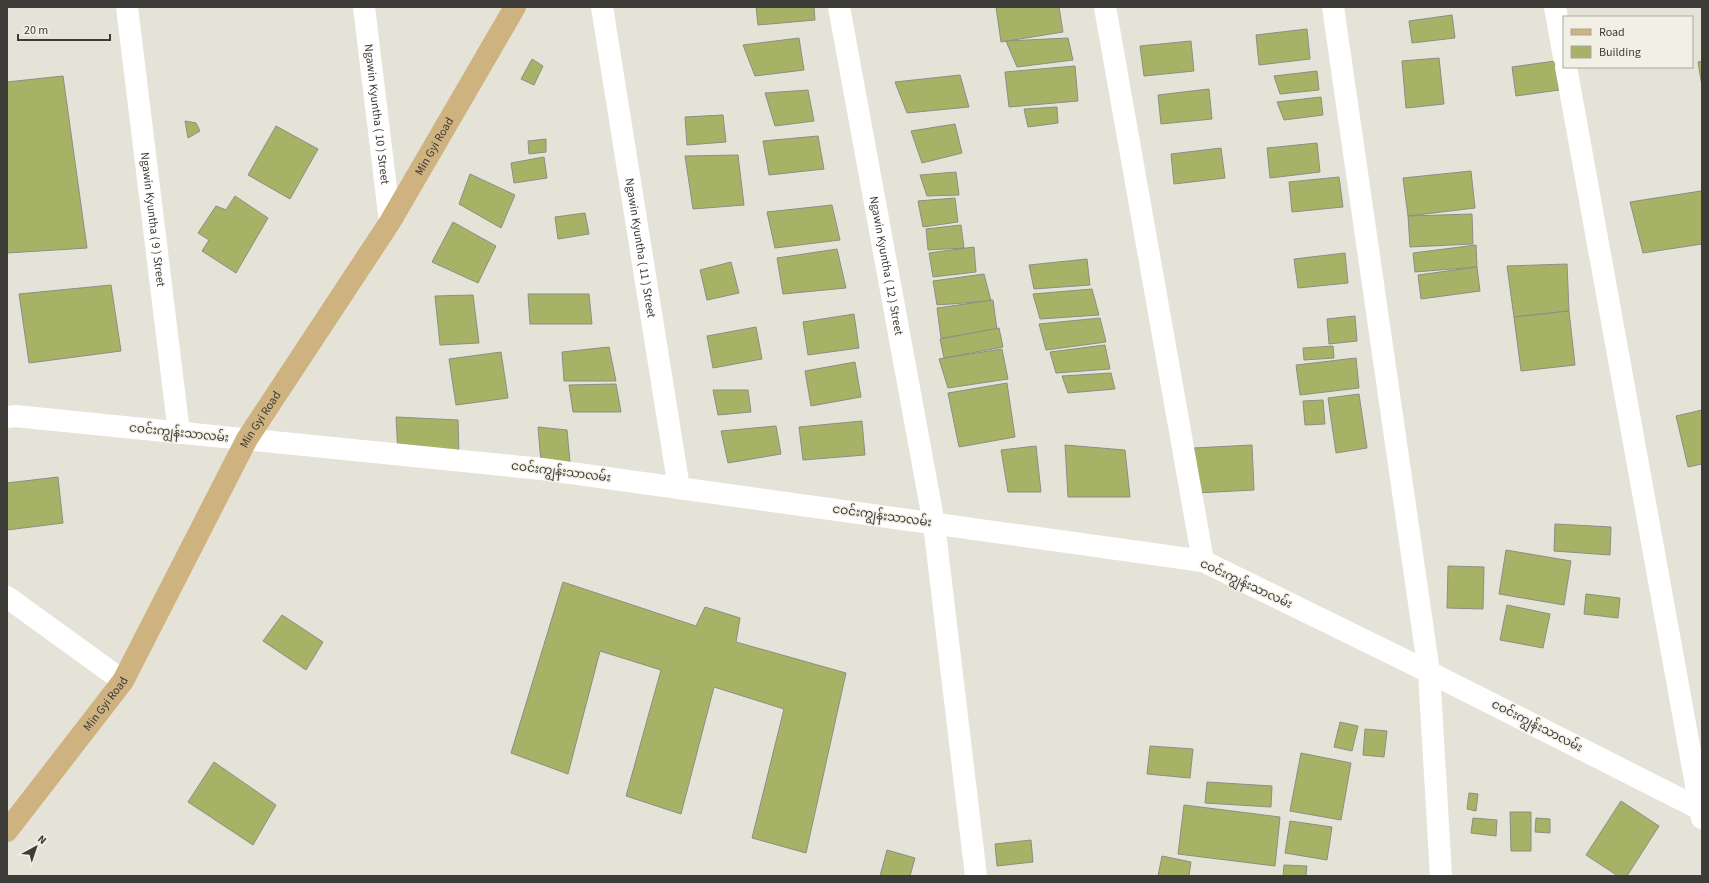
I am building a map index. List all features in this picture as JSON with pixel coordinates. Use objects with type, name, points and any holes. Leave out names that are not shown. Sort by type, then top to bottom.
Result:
[{"type":"main road","name":"Min Gyi Road","points":[[7,831],[123,680],[247,440],[390,222],[515,7]]},
{"type":"street","name":"Ngawin Kyuntha ( 9 ) Street","points":[[127,7],[179,433]]},
{"type":"street","name":"Ngawin Kyuntha ( 10 ) Street","points":[[364,7],[390,222]]},
{"type":"street","name":"Ngawin Kyuntha ( 11 ) Street","points":[[602,7],[679,488]]},
{"type":"street","name":"Ngawin Kyuntha ( 12 ) Street","points":[[839,7],[934,524],[976,876]]},
{"type":"street","points":[[1105,7],[1203,561]]},
{"type":"street","points":[[1333,7],[1429,672],[1441,876]]},
{"type":"street","points":[[1555,7],[1563,51]]},
{"type":"street","points":[[1566,68],[1702,812]]},
{"type":"street","name":"ငဝင်းကျွန်းသာလမ်း","points":[[7,417],[15,416],[542,469],[1203,561],[1429,672],[1702,812]]},
{"type":"street","points":[[7,597],[123,680]]},
{"type":"building","points":[[756,7],[814,7],[815,20],[758,25]]},
{"type":"building","points":[[996,7],[1059,7],[1063,32],[1001,42]]},
{"type":"building","points":[[1452,15],[1455,38],[1412,43],[1409,21]]},
{"type":"building","points":[[1307,29],[1310,59],[1259,65],[1256,35]]},
{"type":"building","points":[[799,38],[804,70],[755,76],[743,45]]},
{"type":"building","points":[[1068,38],[1073,60],[1017,67],[1006,41]]},
{"type":"building","points":[[1191,41],[1194,71],[1144,76],[1140,46]]},
{"type":"building","points":[[1439,58],[1444,104],[1406,108],[1402,61]]},
{"type":"building","points":[[532,59],[543,66],[534,85],[521,79]]},
{"type":"building","points":[[1555,61],[1559,90],[1516,96],[1512,67]]},
{"type":"building","points":[[1702,61],[1702,86],[1698,62]]},
{"type":"building","points":[[1075,66],[1078,101],[1009,107],[1005,72]]},
{"type":"building","points":[[1317,71],[1319,90],[1280,94],[1274,76]]},
{"type":"building","points":[[960,75],[969,107],[907,113],[895,82]]},
{"type":"building","points":[[63,76],[87,248],[7,253],[7,82]]},
{"type":"building","points":[[1209,89],[1212,119],[1161,124],[1158,95]]},
{"type":"building","points":[[808,90],[814,121],[775,126],[765,93]]},
{"type":"building","points":[[1321,97],[1323,115],[1284,120],[1277,102]]},
{"type":"building","points":[[1057,107],[1058,123],[1028,127],[1024,109]]},
{"type":"building","points":[[723,115],[726,142],[687,145],[685,117]]},
{"type":"building","points":[[185,121],[196,123],[200,131],[188,138]]},
{"type":"building","points":[[955,124],[962,153],[922,163],[911,131]]},
{"type":"building","points":[[276,126],[318,149],[290,199],[248,175]]},
{"type":"building","points":[[818,136],[824,169],[769,175],[763,141]]},
{"type":"building","points":[[546,139],[546,152],[529,154],[528,141]]},
{"type":"building","points":[[1317,143],[1320,172],[1270,178],[1267,148]]},
{"type":"building","points":[[1221,148],[1225,178],[1174,184],[1171,154]]},
{"type":"building","points":[[738,155],[744,205],[693,209],[685,156]]},
{"type":"building","points":[[544,157],[547,178],[514,183],[511,163]]},
{"type":"building","points":[[1471,171],[1475,208],[1408,216],[1403,178]]},
{"type":"building","points":[[956,172],[959,195],[927,196],[920,175]]},
{"type":"building","points":[[470,174],[515,195],[501,228],[459,204]]},
{"type":"building","points":[[1339,177],[1343,207],[1292,212],[1289,182]]},
{"type":"building","points":[[1701,191],[1702,244],[1643,253],[1630,202]]},
{"type":"building","points":[[235,196],[268,218],[236,273],[202,251],[209,240],[198,233],[216,206],[226,210]]},
{"type":"building","points":[[955,198],[958,222],[923,227],[918,201]]},
{"type":"building","points":[[832,205],[840,240],[775,248],[767,212]]},
{"type":"building","points":[[585,213],[589,234],[558,239],[555,217]]},
{"type":"building","points":[[1472,214],[1473,244],[1410,247],[1408,216]]},
{"type":"building","points":[[453,222],[496,246],[478,283],[432,262]]},
{"type":"building","points":[[961,225],[964,248],[928,250],[926,229]]},
{"type":"building","points":[[1476,245],[1477,267],[1415,272],[1413,253]]},
{"type":"building","points":[[974,247],[976,272],[933,277],[929,253]]},
{"type":"building","points":[[837,249],[846,288],[783,294],[777,258]]},
{"type":"building","points":[[1345,253],[1348,283],[1298,288],[1294,259]]},
{"type":"building","points":[[1087,259],[1090,285],[1034,289],[1029,265]]},
{"type":"building","points":[[731,262],[739,293],[707,300],[700,270]]},
{"type":"building","points":[[1567,264],[1569,311],[1514,317],[1507,266]]},
{"type":"building","points":[[1477,267],[1480,291],[1421,299],[1418,275]]},
{"type":"building","points":[[984,274],[991,301],[937,305],[933,281]]},
{"type":"building","points":[[111,285],[121,351],[29,363],[19,294]]},
{"type":"building","points":[[1092,289],[1099,315],[1040,319],[1033,294]]},
{"type":"building","points":[[528,294],[589,294],[592,324],[530,324]]},
{"type":"building","points":[[473,295],[479,343],[440,345],[435,296]]},
{"type":"building","points":[[993,300],[997,330],[941,338],[937,308]]},
{"type":"building","points":[[1569,311],[1575,365],[1521,371],[1514,317]]},
{"type":"building","points":[[854,314],[859,348],[808,355],[803,322]]},
{"type":"building","points":[[1355,316],[1357,341],[1329,344],[1327,319]]},
{"type":"building","points":[[1100,318],[1106,342],[1046,350],[1039,324]]},
{"type":"building","points":[[756,327],[762,359],[713,368],[707,336]]},
{"type":"building","points":[[999,328],[1003,347],[944,358],[940,339]]},
{"type":"building","points":[[1105,345],[1110,369],[1056,373],[1050,352]]},
{"type":"building","points":[[1333,346],[1334,358],[1304,360],[1303,348]]},
{"type":"building","points":[[609,347],[616,381],[564,381],[562,352]]},
{"type":"building","points":[[1002,349],[1008,379],[948,388],[939,359]]},
{"type":"building","points":[[501,352],[508,398],[456,405],[449,359]]},
{"type":"building","points":[[1356,358],[1359,388],[1300,395],[1296,365]]},
{"type":"building","points":[[855,362],[861,397],[811,406],[805,371]]},
{"type":"building","points":[[1111,373],[1115,389],[1068,393],[1062,376]]},
{"type":"building","points":[[1007,383],[1015,437],[959,447],[948,393]]},
{"type":"building","points":[[616,384],[621,412],[573,412],[569,385]]},
{"type":"building","points":[[713,390],[748,390],[751,412],[718,415]]},
{"type":"building","points":[[1359,394],[1367,448],[1336,453],[1328,398]]},
{"type":"building","points":[[1323,400],[1325,424],[1305,425],[1303,401]]},
{"type":"building","points":[[1702,410],[1702,464],[1688,467],[1676,416]]},
{"type":"building","points":[[396,417],[458,420],[459,456],[398,454]]},
{"type":"building","points":[[862,421],[865,455],[803,460],[799,427]]},
{"type":"building","points":[[776,426],[781,454],[728,463],[721,431]]},
{"type":"building","points":[[538,427],[567,430],[570,462],[541,462]]},
{"type":"building","points":[[1065,445],[1125,450],[1130,497],[1068,497]]},
{"type":"building","points":[[1252,445],[1254,490],[1196,493],[1194,448]]},
{"type":"building","points":[[1036,446],[1041,492],[1008,492],[1001,450]]},
{"type":"building","points":[[58,477],[63,523],[7,530],[7,483]]},
{"type":"building","points":[[1555,524],[1611,527],[1610,555],[1554,551]]},
{"type":"building","points":[[1506,550],[1571,561],[1564,605],[1499,594]]},
{"type":"building","points":[[1448,566],[1484,567],[1483,609],[1447,608]]},
{"type":"building","points":[[563,582],[696,626],[705,607],[740,618],[736,642],[846,673],[806,853],[752,838],[784,709],[714,687],[681,814],[626,796],[661,670],[600,651],[568,774],[511,753]]},
{"type":"building","points":[[1586,594],[1620,598],[1618,618],[1584,614]]},
{"type":"building","points":[[1507,605],[1550,614],[1543,648],[1500,640]]},
{"type":"building","points":[[282,615],[323,642],[306,670],[263,641]]},
{"type":"building","points":[[1340,722],[1358,726],[1352,751],[1334,747]]},
{"type":"building","points":[[1365,729],[1387,731],[1384,757],[1363,755]]},
{"type":"building","points":[[1150,746],[1193,749],[1190,778],[1147,774]]},
{"type":"building","points":[[1301,753],[1351,763],[1341,820],[1290,811]]},
{"type":"building","points":[[214,762],[276,805],[253,845],[188,802]]},
{"type":"building","points":[[1207,782],[1272,786],[1271,807],[1205,803]]},
{"type":"building","points":[[1469,793],[1478,794],[1476,811],[1467,809]]},
{"type":"building","points":[[1621,801],[1659,826],[1627,876],[1618,876],[1586,855]]},
{"type":"building","points":[[1184,805],[1280,817],[1275,866],[1178,854]]},
{"type":"building","points":[[1510,812],[1531,812],[1531,851],[1511,851]]},
{"type":"building","points":[[1473,818],[1497,820],[1496,836],[1471,833]]},
{"type":"building","points":[[1536,818],[1550,819],[1550,833],[1535,832]]},
{"type":"building","points":[[1290,821],[1332,827],[1327,860],[1285,853]]},
{"type":"building","points":[[1031,840],[1033,862],[997,866],[995,844]]},
{"type":"building","points":[[887,850],[915,858],[910,876],[880,876]]},
{"type":"building","points":[[1162,856],[1191,862],[1189,876],[1158,876]]},
{"type":"building","points":[[1284,865],[1307,866],[1306,876],[1283,876]]}]
